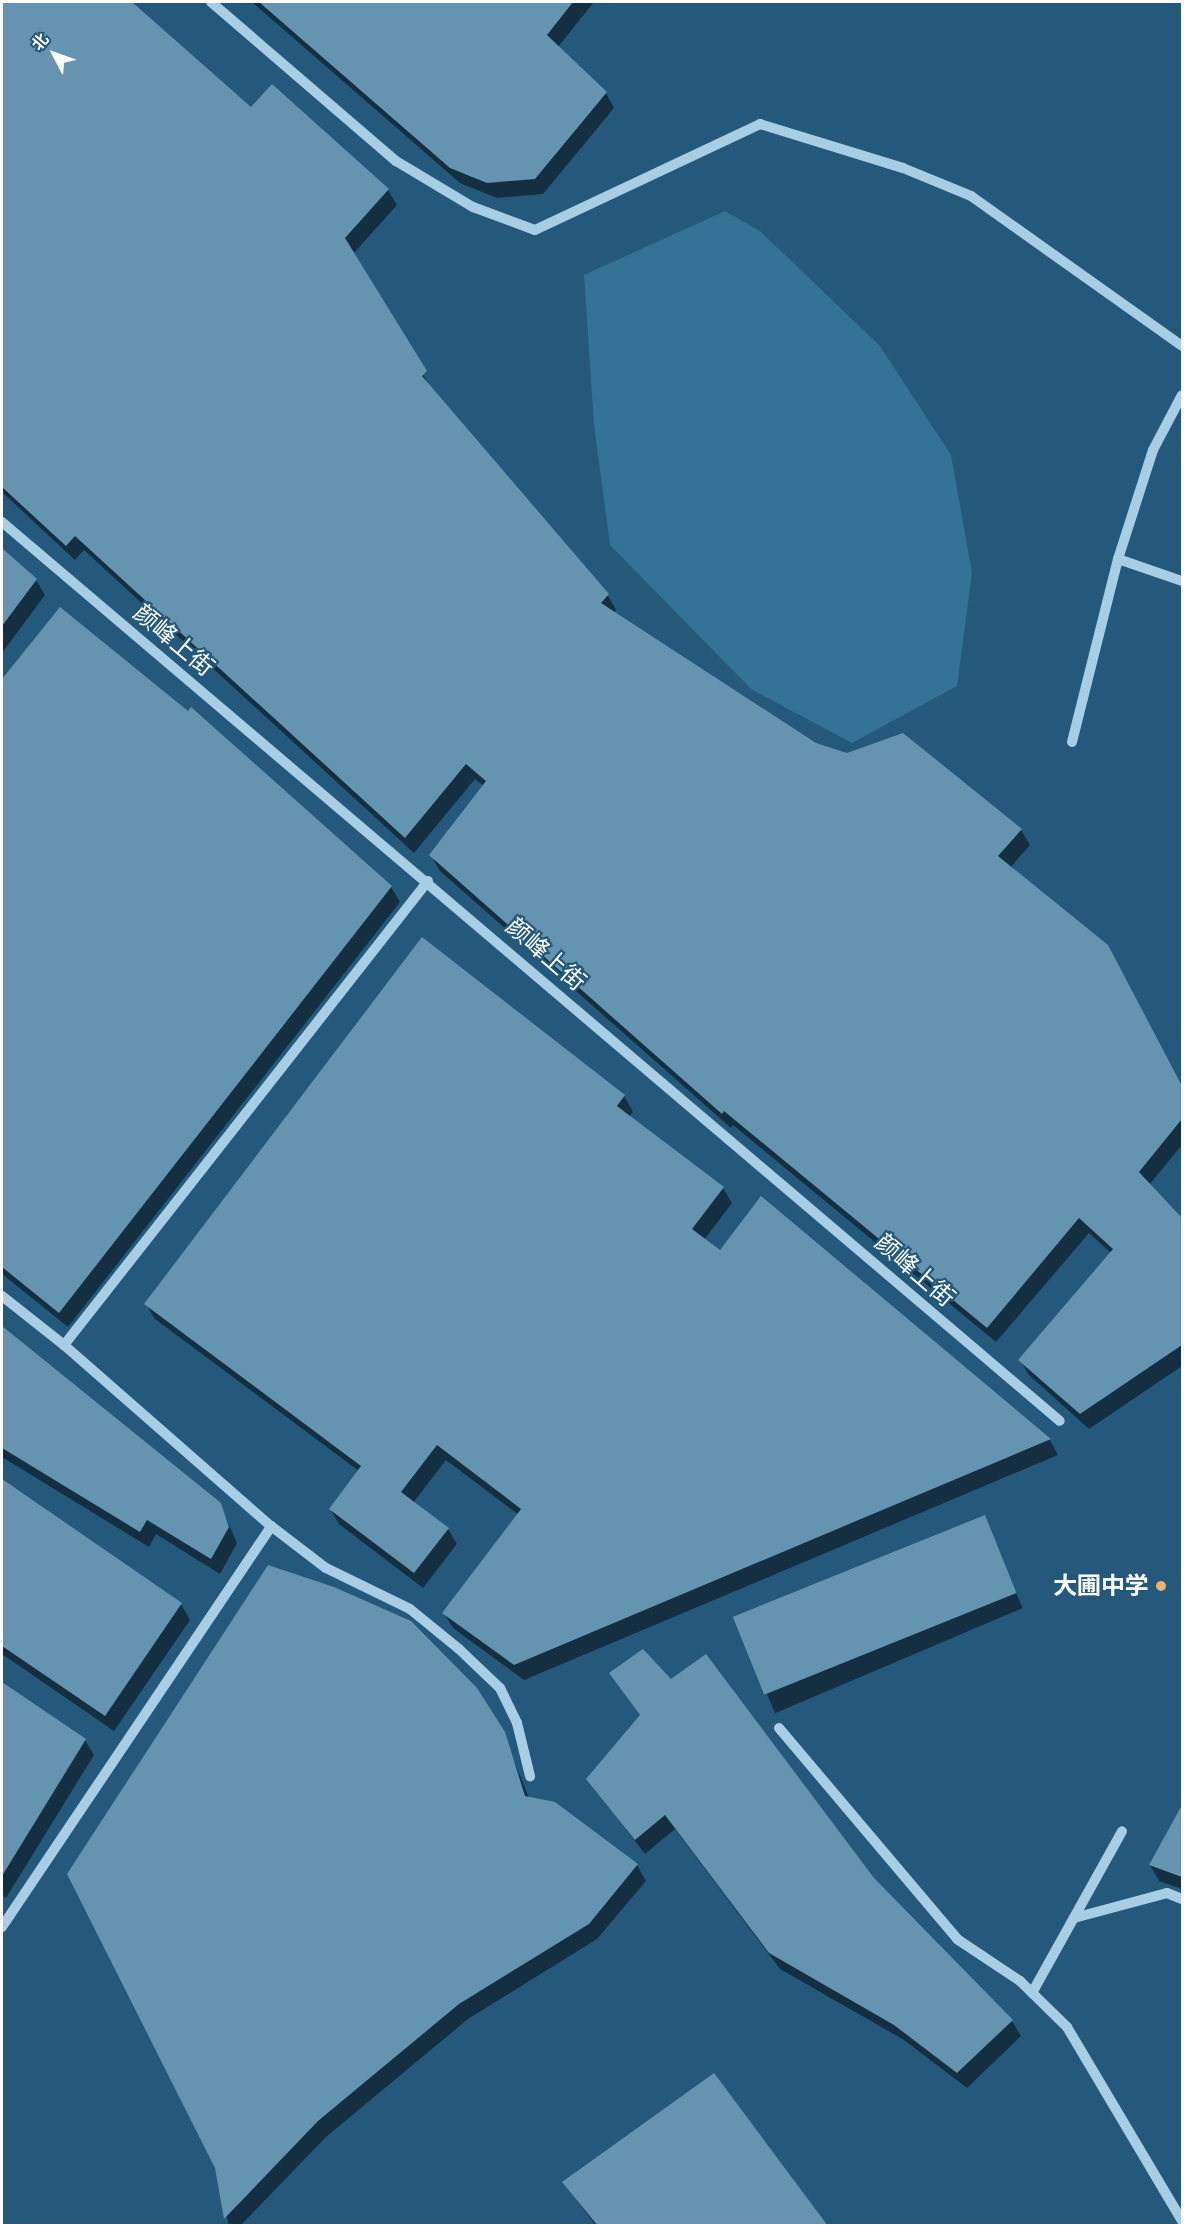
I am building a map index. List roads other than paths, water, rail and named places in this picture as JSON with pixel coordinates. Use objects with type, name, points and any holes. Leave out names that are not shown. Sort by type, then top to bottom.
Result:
[{"type":"street","points":[[211,2],[396,161],[473,207],[535,230],[760,124],[903,168],[971,196],[1182,346]]},
{"type":"street","points":[[1072,742],[1118,559],[1153,450],[1182,395]]},
{"type":"street","name":"颜峰上街","points":[[2,522],[428,881],[1060,1421]]},
{"type":"street","points":[[1118,559],[1182,580]]},
{"type":"street","points":[[64,1345],[428,881]]},
{"type":"street","points":[[2,1296],[64,1345],[272,1526],[326,1568],[410,1609],[500,1688],[517,1723],[530,1776]]},
{"type":"street","points":[[2,1927],[272,1526]]},
{"type":"street","points":[[778,1728],[957,1940],[1032,1994],[1067,2027],[1182,2221]]},
{"type":"street","points":[[1032,1994],[1122,1831]]},
{"type":"street","points":[[1074,1918],[1167,1893],[1182,1899]]},
{"type":"place","name":"大圃中学","points":[[1161,1586]]}]
